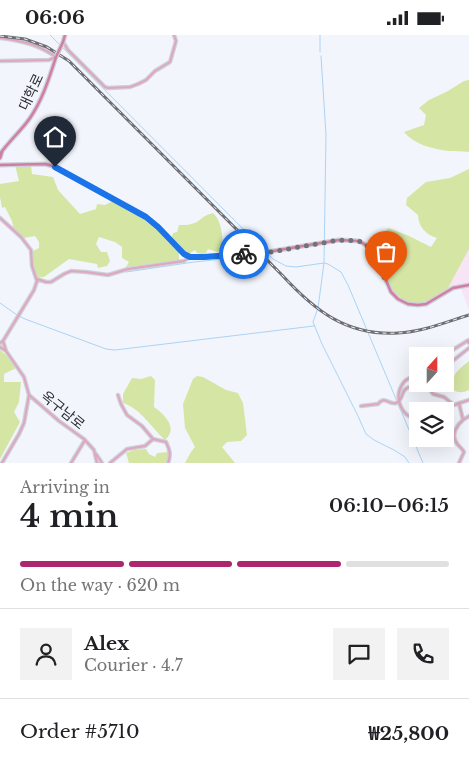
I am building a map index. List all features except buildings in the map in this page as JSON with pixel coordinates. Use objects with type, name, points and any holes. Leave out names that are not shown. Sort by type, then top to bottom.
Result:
[{"type":"main road","name":"대학로","points":[[1,152],[30,118],[48,82],[65,35]]},
{"type":"main road","points":[[0,159],[1,152]]},
{"type":"main road","points":[[1,165],[45,164],[53,166],[146,217],[184,254],[190,257],[264,253],[326,242],[350,240],[359,241],[369,247],[379,262],[391,292],[398,299],[408,304],[426,304],[453,288],[469,285]]},
{"type":"street","points":[[63,42],[68,50],[105,87],[130,87],[138,84],[170,62],[176,41],[174,35]]},
{"type":"street","points":[[0,38],[35,44],[56,57],[49,60],[0,61]]},
{"type":"street","points":[[0,219],[21,237],[32,250],[34,273],[37,279],[36,286]]},
{"type":"street","points":[[37,279],[46,283],[71,271],[108,275],[128,269],[184,261],[190,257]]},
{"type":"street","points":[[6,351],[1,344],[39,281],[42,281]]},
{"type":"street","points":[[454,349],[468,341]]},
{"type":"street","name":"옥구남로","points":[[1,344],[24,377],[29,395],[85,440],[94,450],[97,463]]},
{"type":"street","points":[[454,360],[469,348]]},
{"type":"street","points":[[397,402],[405,380],[409,378]]},
{"type":"street","points":[[361,406],[378,404],[384,400],[393,403],[397,402],[401,399],[406,388],[409,387]]},
{"type":"street","points":[[432,393],[444,397],[450,402]]},
{"type":"street","points":[[2,463],[24,423],[29,395]]},
{"type":"street","points":[[118,395],[123,410],[127,415],[142,426],[153,439],[166,443],[170,456],[168,463]]},
{"type":"street","points":[[454,405],[469,400]]},
{"type":"street","points":[[397,402],[409,418]]},
{"type":"street","points":[[459,403],[464,420]]},
{"type":"street","points":[[459,463],[464,452],[455,440],[454,433],[460,423],[469,416]]},
{"type":"street","points":[[110,463],[128,449],[145,446],[153,439]]},
{"type":"street","points":[[71,463],[85,440]]},
{"type":"street","points":[[94,450],[102,463]]},
{"type":"shaded area","points":[[469,249],[469,310],[461,289],[448,288]]},
{"type":"green space","points":[[469,80],[469,152],[431,148],[413,140],[404,132],[424,125],[426,115],[419,108],[429,100]]},
{"type":"green space","points":[[15,165],[31,166],[32,174],[53,177],[58,190],[80,214],[96,209],[97,204],[105,205],[113,201],[150,222],[179,252],[179,260],[126,267],[129,262],[122,258],[122,247],[115,242],[99,237],[96,244],[101,252],[107,252],[110,261],[107,266],[98,268],[97,264],[69,259],[44,277],[38,277],[35,274],[32,255],[33,251],[39,248],[39,242],[35,236],[24,238],[14,230],[5,207],[2,208],[0,184],[19,181]]},
{"type":"green space","points":[[469,169],[469,249],[448,288],[425,302],[418,304],[408,303],[393,292],[386,274],[391,262],[395,261],[396,255],[401,248],[390,240],[386,231],[388,228],[431,247],[437,238],[429,235],[423,229],[419,223],[418,215],[406,205],[407,198],[426,182],[450,178]]},
{"type":"green space","points":[[213,213],[221,230],[221,250],[217,252],[208,249],[206,253],[202,254],[197,253],[195,250],[189,254],[171,239],[173,233],[177,232],[179,225],[195,223]]},
{"type":"green space","points":[[0,350],[16,368],[4,374],[4,382],[21,382],[19,402],[14,412],[20,422],[0,459]]},
{"type":"green space","points":[[469,361],[469,390],[457,392],[454,390],[454,376]]},
{"type":"green space","points":[[151,376],[155,380],[154,407],[166,417],[170,426],[171,431],[165,440],[141,414],[123,403],[123,394],[132,378],[141,379]]},
{"type":"green space","points":[[197,376],[203,377],[226,390],[238,393],[243,403],[247,435],[241,441],[227,442],[222,447],[235,463],[185,463],[195,447],[185,428],[183,404],[193,379]]},
{"type":"green space","points":[[146,449],[149,454],[155,457],[157,453],[168,452],[167,463],[129,463],[126,453]]},
{"type":"waterway","points":[[50,35],[273,259],[286,266],[296,267],[324,263],[341,272],[423,463]]},
{"type":"waterway","points":[[320,35],[320,52]]},
{"type":"waterway","points":[[321,56],[326,135],[324,263],[318,308],[313,322],[366,434],[405,457],[409,463]]},
{"type":"waterway","points":[[126,272],[267,254]]},
{"type":"waterway","points":[[0,303],[25,319],[106,349],[115,350],[314,326]]},
{"type":"railway","points":[[0,36],[25,39],[47,47],[69,61],[294,288],[333,319],[363,330],[380,333],[398,333],[425,329],[469,315]]},
{"type":"way so far","points":[[244,254],[271,252],[339,240],[359,241],[369,247],[375,254],[386,282]]},
{"type":"route","points":[[55,167],[146,217],[184,254],[190,257],[244,254]]}]
